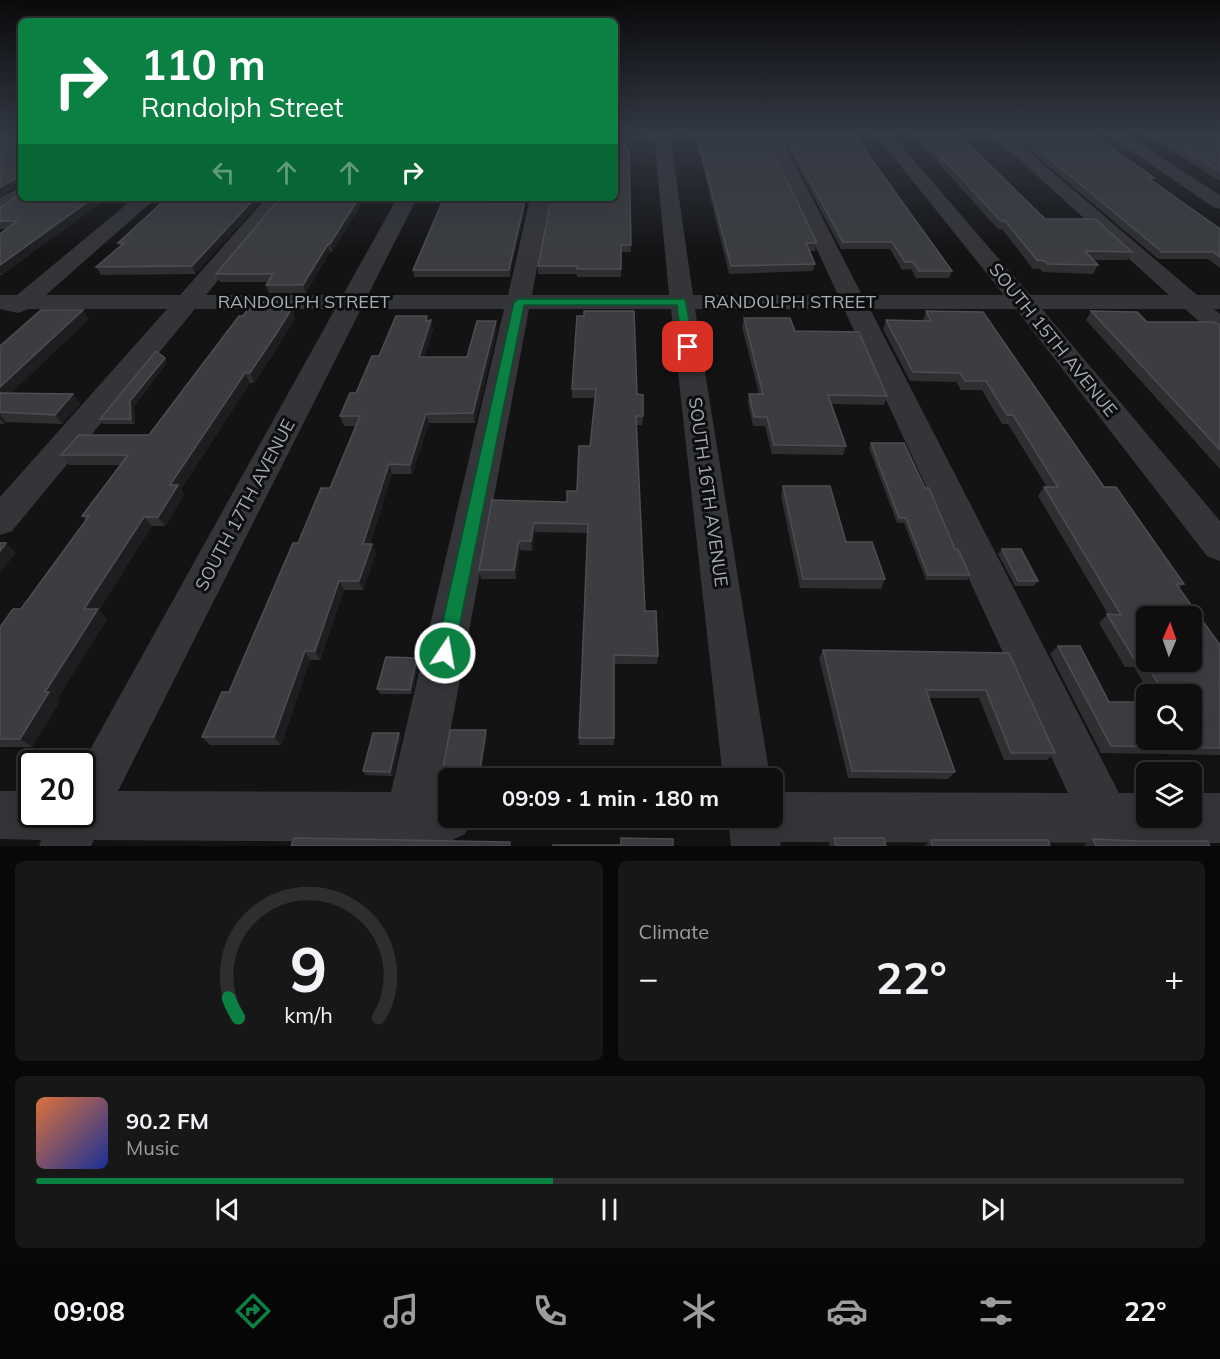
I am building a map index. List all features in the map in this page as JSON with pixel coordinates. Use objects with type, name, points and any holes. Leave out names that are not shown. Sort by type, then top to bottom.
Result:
[{"type":"street","name":"SOUTH 16TH AVENUE","points":[[667,174],[746,768]]},
{"type":"street","points":[[791,174],[1105,818]]},
{"type":"street","name":"SOUTH 15TH AVENUE","points":[[917,174],[1220,546]]},
{"type":"street","points":[[1044,174],[1220,327]]},
{"type":"street","points":[[1176,174],[1220,203]]},
{"type":"street","points":[[0,207],[18,195]]},
{"type":"street","points":[[0,322],[12,302],[142,201]]},
{"type":"street","points":[[0,521],[273,201]]},
{"type":"street","name":"SOUTH 17TH AVENUE","points":[[96,786],[405,201]]},
{"type":"street","points":[[96,822],[429,817],[519,302],[539,201]]},
{"type":"street","name":"RANDOLPH STREET","points":[[12,302],[1220,302]]},
{"type":"street","points":[[0,815],[18,817]]},
{"type":"street","points":[[783,817],[1220,818]]},
{"type":"street","points":[[753,828],[756,846]]},
{"type":"building","points":[[0,174],[18,174],[18,184],[17,178],[0,187]]},
{"type":"building","points":[[618,174],[630,174],[631,245],[621,245],[621,269],[538,266],[550,201],[618,201]]},
{"type":"building","points":[[707,174],[784,174],[816,241],[816,243],[806,243],[815,264],[731,266]]},
{"type":"building","points":[[806,174],[882,174],[952,271],[919,271],[913,262],[905,262],[892,242],[843,242]]},
{"type":"building","points":[[958,174],[999,174],[1045,219],[1095,219],[1132,252],[1085,251],[1098,265],[1047,264],[1045,261],[1037,260],[1005,221],[1001,221]]},
{"type":"building","points":[[1069,174],[1149,174],[1154,178],[1148,178],[1220,229],[1220,257],[1213,252],[1162,252]]},
{"type":"building","points":[[18,195],[18,201],[89,201],[0,265],[0,234],[17,221],[0,221],[0,206]]},
{"type":"building","points":[[164,201],[252,201],[192,266],[96,267],[124,243],[118,243]]},
{"type":"building","points":[[277,201],[357,201],[303,285],[266,285],[273,274],[216,274]]},
{"type":"building","points":[[443,201],[524,204],[509,270],[413,270]]},
{"type":"building","points":[[253,302],[291,302],[286,310],[291,310],[250,373],[245,373],[170,485],[178,485],[158,517],[144,517],[84,609],[98,609],[45,692],[49,692],[20,739],[0,739],[0,627],[13,609],[21,609],[89,516],[82,516],[128,455],[61,455],[79,435],[149,435],[239,316],[243,316]]},
{"type":"building","points":[[41,310],[83,310],[0,387],[0,346]]},
{"type":"building","points":[[584,311],[634,311],[637,394],[643,395],[643,416],[636,416],[645,611],[656,611],[658,656],[614,655],[614,738],[579,738],[588,524],[534,523],[531,541],[519,541],[514,570],[479,570],[492,500],[567,502],[567,491],[577,491],[579,446],[590,446],[596,389],[572,389],[577,316],[584,316]]},
{"type":"building","points":[[926,311],[983,312],[1104,487],[1116,487],[1184,584],[1176,584],[1192,606],[1136,606],[1136,659],[1107,614],[1121,615],[1044,487],[1058,487],[1013,415],[1007,415],[986,381],[965,381],[960,373],[913,372],[886,320],[931,321]]},
{"type":"building","points":[[1091,311],[1137,312],[1147,322],[1213,322],[1220,325],[1220,450]]},
{"type":"building","points":[[396,316],[427,316],[426,321],[431,320],[419,357],[467,357],[477,321],[496,321],[473,413],[426,414],[410,465],[389,464],[363,544],[372,544],[359,581],[339,581],[315,651],[305,651],[274,737],[202,737],[222,692],[229,692],[293,543],[298,543],[321,488],[330,488],[360,416],[340,416],[350,393],[356,393],[372,356],[379,356]]},
{"type":"building","points":[[744,318],[790,318],[795,331],[859,332],[887,396],[828,395],[846,446],[774,445],[767,417],[754,417],[749,394],[763,394]]},
{"type":"building","points":[[156,351],[165,358],[130,401],[131,419],[100,419]]},
{"type":"building","points":[[0,393],[73,394],[55,415],[0,412]]},
{"type":"building","points":[[871,443],[904,443],[925,488],[929,488],[955,549],[958,549],[970,575],[928,575],[906,518],[899,518]]},
{"type":"building","points":[[783,486],[830,486],[846,542],[872,542],[885,579],[803,579]]},
{"type":"building","points":[[0,543],[6,543],[0,551]]},
{"type":"building","points":[[1002,549],[1021,549],[1038,581],[1018,581]]},
{"type":"building","points":[[1202,620],[1220,645],[1220,748],[1202,748],[1202,684],[1159,684],[1151,672],[1202,672]]},
{"type":"building","points":[[1058,646],[1080,646],[1109,702],[1136,702],[1136,746],[1111,746]]},
{"type":"building","points":[[823,650],[1009,653],[1055,753],[1011,753],[986,690],[926,690],[955,772],[852,771]]},
{"type":"building","points":[[386,657],[417,658],[410,690],[377,689]]},
{"type":"building","points":[[450,730],[486,730],[480,768],[443,768]]},
{"type":"building","points":[[373,733],[399,733],[390,772],[363,771]]},
{"type":"building","points":[[294,838],[510,842],[510,846],[291,846]]},
{"type":"building","points":[[621,838],[673,839],[673,846],[553,846],[621,845]]},
{"type":"building","points":[[834,838],[884,838],[886,846],[836,846]]},
{"type":"building","points":[[1093,839],[1207,841],[1210,846],[1096,846]]},
{"type":"building","points":[[931,840],[1048,840],[1050,846],[932,846]]},
{"type":"route","points":[[445,653],[519,302],[682,302],[688,347]]}]
